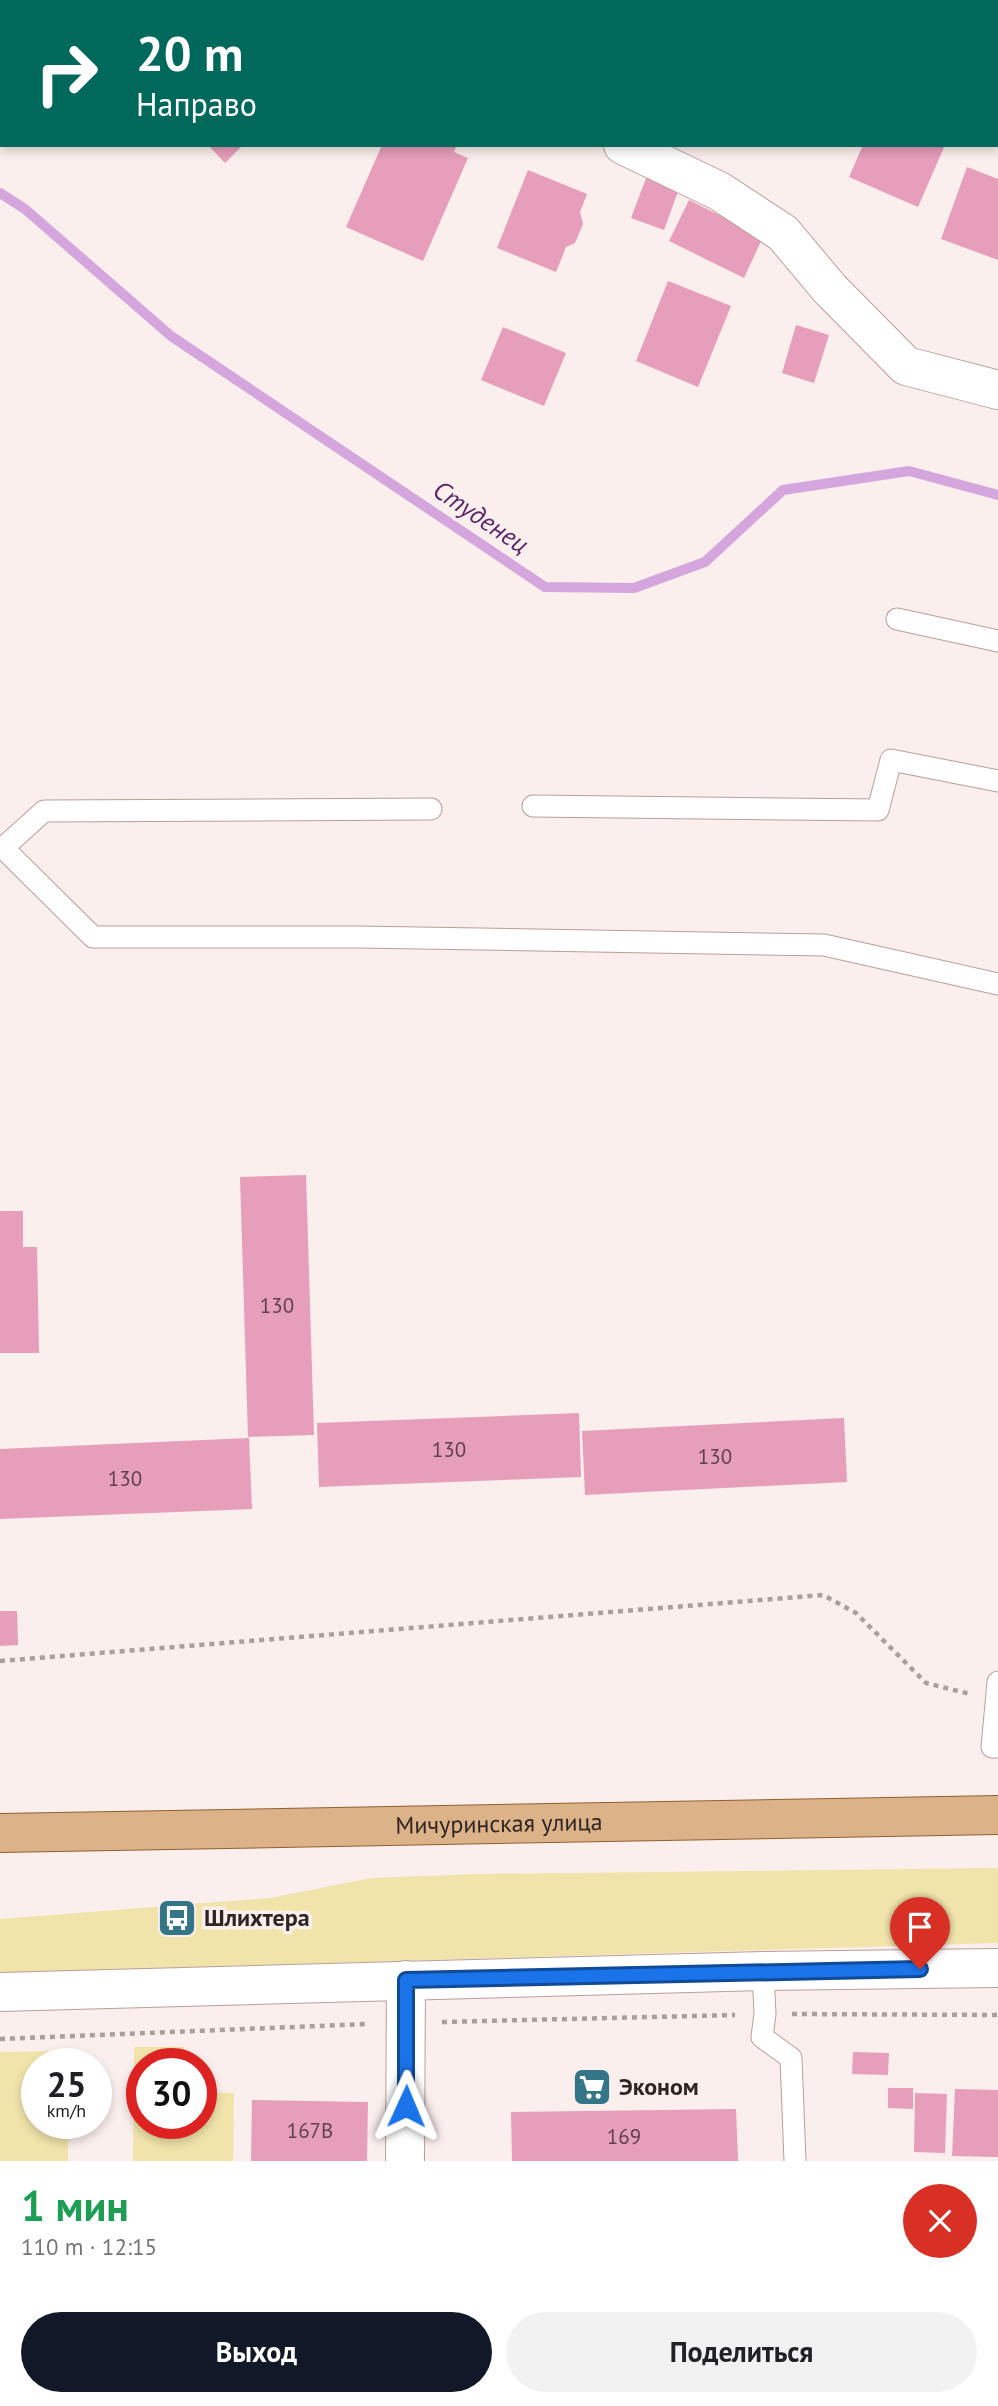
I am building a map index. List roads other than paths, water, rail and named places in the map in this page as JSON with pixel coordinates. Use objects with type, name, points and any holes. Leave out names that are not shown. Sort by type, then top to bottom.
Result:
[{"type":"main road","name":"Мичуринская улица","points":[[0,1833],[998,1815]]},
{"type":"street","points":[[627,147],[719,191],[783,233],[829,288],[906,366],[998,390]]},
{"type":"street","points":[[0,1992],[763,1971],[998,1968]]},
{"type":"street","points":[[405,2161],[406,1980]]},
{"type":"lane","points":[[897,619],[998,641]]},
{"type":"lane","points":[[533,806],[878,810],[891,760],[998,781]]},
{"type":"lane","points":[[431,808],[44,811],[3,848],[93,937],[346,937],[824,945],[998,984]]},
{"type":"lane","points":[[997,1691],[992,1747],[998,1747]]},
{"type":"lane","points":[[763,1971],[765,2014],[762,2037],[790,2058],[795,2161]]},
{"type":"waterway","name":"Студенец","points":[[0,193],[25,209],[171,336],[545,587],[634,588],[705,562],[783,490],[909,471],[998,495]]},
{"type":"place","name":"Шлихтера","points":[[177,1918]]},
{"type":"place","name":"Эконом","points":[[592,2087]]}]
